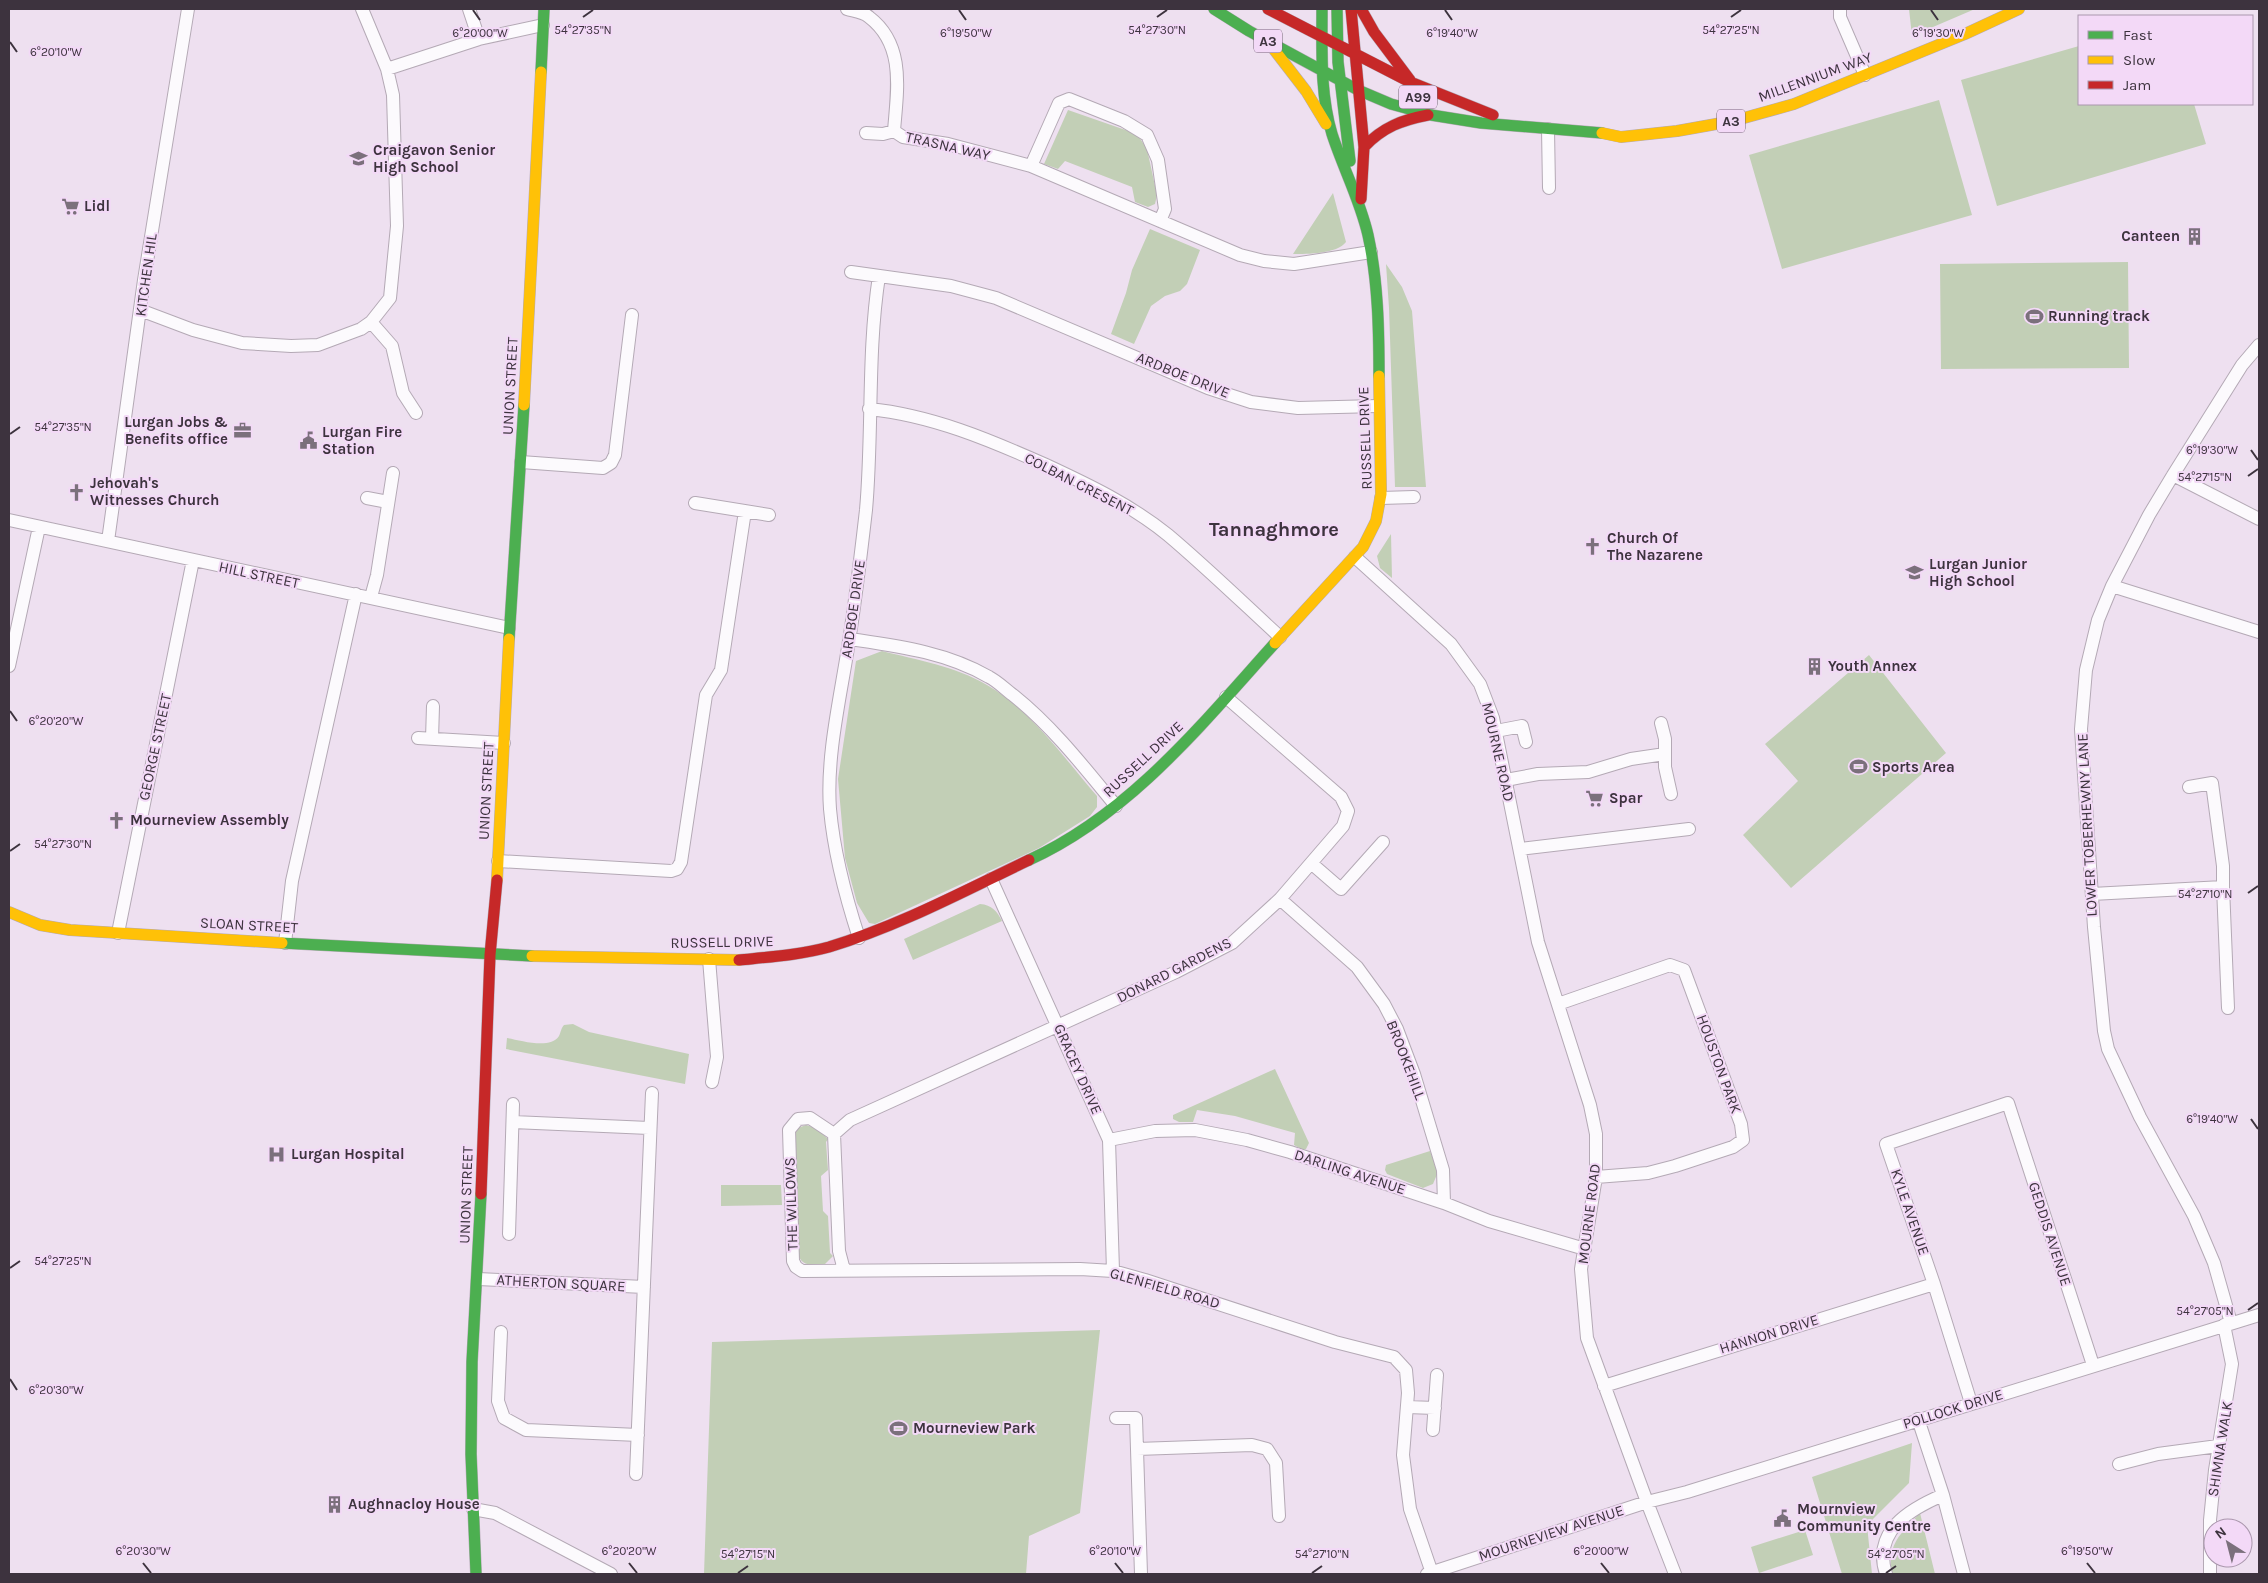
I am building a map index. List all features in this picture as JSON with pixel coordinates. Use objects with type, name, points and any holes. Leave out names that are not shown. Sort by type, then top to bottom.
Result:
[{"type":"main road","name":"UNION STREET","points":[[476,1574],[471,1408],[478,1279],[490,955],[498,861],[509,628],[521,462],[544,9]]},
{"type":"main road","name":"MILLENNIUM WAY","points":[[1214,9],[1358,90],[1391,104],[1431,115],[1481,123],[1596,132],[1621,137],[1677,131],[1733,121],[1794,104],[1965,34],[2019,9]]},
{"type":"main road","name":"MILLENNIUM WAY","points":[[1268,9],[1436,94],[1523,125]]},
{"type":"main road","points":[[1322,9],[1324,71],[1332,133]]},
{"type":"main road","points":[[1337,9],[1338,62],[1354,188]]},
{"type":"main road","points":[[1351,9],[1364,147],[1361,207]]},
{"type":"main road","points":[[1361,9],[1374,32],[1412,83]]},
{"type":"main road","points":[[1268,41],[1306,91],[1332,133],[1361,207]]},
{"type":"main road","points":[[1308,45],[1370,77]]},
{"type":"main road","name":"A99","points":[[1413,96],[1481,123]]},
{"type":"main road","points":[[1364,147],[1383,128],[1392,124],[1431,115]]},
{"type":"main road","name":"RUSSELL DRIVE","points":[[490,955],[736,960],[803,953],[859,938],[991,879],[1060,844],[1116,806],[1173,755],[1355,557],[1372,533],[1382,498],[1378,406],[1377,312],[1371,252],[1361,207]]},
{"type":"main road","name":"SLOAN STREET","points":[[9,912],[30,923],[48,928],[490,955]]},
{"type":"street","name":"KITCHEN HIL","points":[[108,541],[140,310],[167,131],[188,9]]},
{"type":"street","points":[[140,310],[193,330],[242,343],[291,346],[331,341],[361,329],[371,322],[390,298],[397,226],[393,96],[387,69],[362,9]]},
{"type":"street","points":[[469,9],[480,39]]},
{"type":"street","points":[[848,9],[868,15],[886,34],[895,55],[898,71],[894,131]]},
{"type":"street","points":[[1840,9],[1840,18],[1865,75]]},
{"type":"street","points":[[387,69],[480,39],[543,25]]},
{"type":"street","points":[[1031,166],[1059,103],[1069,99],[1124,121],[1147,135],[1158,160],[1165,209],[1160,221]]},
{"type":"street","points":[[1548,129],[1548,188]]},
{"type":"street","name":"TRASNA WAY","points":[[866,133],[883,134],[894,131],[903,137],[948,144],[1031,166],[1240,255],[1264,261],[1294,264],[1371,252]]},
{"type":"street","name":"ARDBOE DRIVE","points":[[851,272],[950,286],[996,298],[1208,388],[1251,402],[1298,408],[1378,406]]},
{"type":"street","name":"ARDBOE DRIVE","points":[[859,938],[841,881],[830,807],[833,750],[850,640],[866,508],[872,339],[879,276]]},
{"type":"street","points":[[521,462],[603,468],[611,463],[615,455],[632,315]]},
{"type":"street","points":[[371,322],[392,346],[403,393],[416,412]]},
{"type":"street","name":"LOWER TOBERHEWNY LANE","points":[[2227,1324],[2214,1263],[2194,1216],[2140,1117],[2108,1049],[2104,1030],[2092,894],[2081,730],[2086,670],[2098,620],[2112,586],[2149,515],[2173,475],[2242,365],[2259,345]]},
{"type":"street","name":"COLBAN CRESENT","points":[[869,409],[902,412],[978,436],[1091,486],[1130,508],[1167,534],[1280,637]]},
{"type":"street","points":[[371,597],[377,575],[393,473]]},
{"type":"street","points":[[2173,475],[2259,519]]},
{"type":"street","points":[[1382,498],[1414,497]]},
{"type":"street","points":[[367,498],[388,502]]},
{"type":"street","points":[[695,503],[769,515]]},
{"type":"street","points":[[498,861],[671,871],[677,868],[681,862],[706,695],[721,670],[745,511]]},
{"type":"street","name":"HILL STREET","points":[[9,520],[509,628]]},
{"type":"street","points":[[9,666],[39,527]]},
{"type":"street","name":"MOURNE ROAD","points":[[1355,557],[1440,632],[1462,658],[1485,695],[1496,731],[1538,942],[1590,1105],[1596,1134],[1596,1177],[1581,1269],[1587,1338],[1675,1574]]},
{"type":"street","name":"GEORGE STREET","points":[[118,933],[193,560]]},
{"type":"street","points":[[2112,586],[2259,632]]},
{"type":"street","points":[[285,943],[292,882],[356,594]]},
{"type":"street","points":[[850,640],[905,647],[953,660],[989,677],[1034,712],[1075,755],[1116,806]]},
{"type":"street","name":"DONARD GARDENS","points":[[834,1134],[850,1120],[1176,972],[1232,943],[1280,899],[1343,826],[1348,811],[1340,797],[1226,697]]},
{"type":"street","points":[[432,739],[433,706]]},
{"type":"street","points":[[1661,723],[1665,739],[1666,767],[1671,794]]},
{"type":"street","points":[[1496,731],[1522,726],[1526,742]]},
{"type":"street","points":[[418,738],[504,743]]},
{"type":"street","points":[[1506,780],[1538,774],[1588,772],[1631,759],[1665,754]]},
{"type":"street","points":[[2189,787],[2212,784],[2223,866],[2228,1008]]},
{"type":"street","points":[[1520,849],[1689,829]]},
{"type":"street","points":[[1311,863],[1341,889],[1383,842]]},
{"type":"street","name":"GRACEY DRIVE","points":[[991,879],[1109,1140],[1113,1271]]},
{"type":"street","points":[[2092,894],[2223,887]]},
{"type":"street","name":"BROOKEHILL","points":[[1280,899],[1357,967],[1384,1004],[1397,1029],[1414,1074],[1438,1152],[1443,1170],[1444,1203]]},
{"type":"street","points":[[709,959],[717,1057],[712,1082]]},
{"type":"street","name":"HOUSTON PARK","points":[[1558,1004],[1670,966],[1684,970],[1741,1124],[1743,1140],[1733,1146],[1648,1173],[1596,1177]]},
{"type":"street","name":"ATHERTON SQUARE","points":[[636,1474],[652,1093]]},
{"type":"street","name":"KYLE AVENUE","points":[[1971,1403],[1934,1284],[1886,1144],[2008,1103]]},
{"type":"street","name":"GEDDIS AVENUE","points":[[2008,1103],[2093,1365]]},
{"type":"street","points":[[509,1234],[513,1104]]},
{"type":"street","name":"THE WILLOWS","points":[[834,1134],[810,1118],[798,1119],[789,1130],[793,1261],[796,1268],[802,1271],[844,1270]]},
{"type":"street","points":[[513,1122],[650,1128]]},
{"type":"street","name":"DARLING AVENUE","points":[[1109,1140],[1155,1131],[1195,1130],[1228,1135],[1290,1152],[1444,1203],[1489,1221],[1585,1248]]},
{"type":"street","points":[[834,1134],[838,1251],[844,1270]]},
{"type":"street","name":"GLENFIELD ROAD","points":[[844,1270],[1080,1269],[1113,1271],[1154,1282],[1336,1342],[1394,1356],[1406,1370],[1407,1407],[1403,1455],[1410,1509],[1429,1573]]},
{"type":"street","name":"ATHERTON SQUARE","points":[[478,1279],[644,1288]]},
{"type":"street","name":"HANNON DRIVE","points":[[1604,1386],[1934,1284]]},
{"type":"street","name":"POLLOCK DRIVE","points":[[1647,1502],[1687,1492],[2259,1314]]},
{"type":"street","name":"SHIMNA WALK","points":[[2210,1574],[2210,1520],[2218,1446],[2232,1364],[2227,1324]]},
{"type":"street","points":[[502,1332],[498,1401],[504,1418],[526,1430],[638,1435]]},
{"type":"street","points":[[1433,1430],[1437,1375]]},
{"type":"street","points":[[1407,1407],[1434,1408]]},
{"type":"street","points":[[1116,1418],[1136,1418],[1141,1574]]},
{"type":"street","points":[[1918,1419],[1943,1495],[1964,1574]]},
{"type":"street","points":[[1137,1448],[1252,1446],[1267,1449],[1276,1463],[1279,1516]]},
{"type":"street","points":[[2119,1464],[2158,1454],[2218,1446]]},
{"type":"street","points":[[1886,1574],[1882,1550],[1889,1534],[1912,1509],[1943,1495]]},
{"type":"street","name":"MOURNEVIEW AVENUE","points":[[1429,1573],[1647,1502]]},
{"type":"street","points":[[474,1509],[495,1512],[611,1574]]},
{"type":"green space","points":[[1909,9],[1975,9],[1912,36]]},
{"type":"green space","points":[[2078,46],[2078,105],[2194,105],[2206,144],[1997,206],[1961,80]]},
{"type":"green space","points":[[1939,100],[1972,215],[1782,269],[1749,155]]},
{"type":"green space","points":[[1068,110],[1137,134],[1147,149],[1157,195],[1155,204],[1148,207],[1135,202],[1132,187],[1065,161],[1058,169],[1044,164]]},
{"type":"green space","points":[[1333,193],[1346,242],[1342,246],[1329,251],[1293,254]]},
{"type":"green space","points":[[1150,229],[1200,250],[1187,284],[1180,291],[1165,296],[1151,306],[1134,344],[1111,334],[1132,270]]},
{"type":"green space","name":"Running track","points":[[2128,262],[2129,368],[1941,369],[1940,264]]},
{"type":"green space","points":[[1386,264],[1402,287],[1412,311],[1426,487],[1395,487]]},
{"type":"green space","points":[[1391,534],[1392,578],[1380,568],[1377,556]]},
{"type":"green space","points":[[882,651],[936,664],[962,673],[975,678],[1003,696],[1033,721],[1059,751],[1097,796],[1097,807],[1090,816],[1039,848],[875,924],[869,923],[857,903],[845,858],[838,779],[856,661]]},
{"type":"green space","name":"Sports Area","points":[[1869,655],[1946,753],[1791,888],[1743,835],[1798,781],[1765,744]]},
{"type":"green space","points":[[980,904],[994,909],[1002,921],[913,960],[904,939]]},
{"type":"green space","points":[[573,1024],[589,1032],[689,1054],[685,1084],[506,1049],[507,1038],[534,1043],[549,1042],[559,1036],[564,1025]]},
{"type":"green space","points":[[1275,1069],[1309,1143],[1306,1149],[1303,1150],[1294,1145],[1295,1133],[1235,1116],[1197,1110],[1193,1122],[1179,1122],[1173,1119],[1173,1115]]},
{"type":"green space","points":[[806,1125],[816,1128],[828,1139],[826,1142],[828,1170],[821,1176],[823,1211],[828,1216],[830,1253],[833,1256],[824,1265],[812,1265],[803,1262],[798,1255],[795,1134],[798,1128]]},
{"type":"green space","points":[[1430,1151],[1438,1172],[1433,1184],[1423,1188],[1387,1174],[1385,1170],[1386,1165]]},
{"type":"green space","points":[[721,1185],[781,1185],[782,1205],[721,1206]]},
{"type":"green space","name":"Mourneview Park","points":[[1100,1330],[1080,1513],[1029,1536],[1026,1574],[704,1574],[712,1342]]},
{"type":"green space","points":[[1912,1443],[1909,1483],[1867,1525],[1872,1574],[1842,1574],[1812,1477]]},
{"type":"green space","points":[[1920,1513],[1935,1574],[1892,1574],[1891,1554],[1893,1547],[1901,1534]]},
{"type":"green space","points":[[1805,1530],[1813,1555],[1759,1573],[1751,1547]]},
{"type":"traffic: fast","points":[[541,72],[544,9]]},
{"type":"traffic: fast","points":[[1214,9],[1249,31],[1358,90],[1391,104],[1431,115],[1481,123],[1602,133]]},
{"type":"traffic: fast","points":[[1322,9],[1322,72],[1325,104],[1336,147],[1361,209],[1368,235],[1377,305],[1379,376]]},
{"type":"traffic: fast","points":[[1337,9],[1338,62],[1350,161]]},
{"type":"traffic: fast","points":[[509,639],[524,405]]},
{"type":"traffic: fast","points":[[1029,860],[1066,841],[1100,818],[1132,792],[1192,735],[1275,643]]},
{"type":"traffic: fast","points":[[282,943],[532,956]]},
{"type":"traffic: fast","points":[[476,1574],[471,1454],[472,1362],[481,1194]]},
{"type":"traffic: slow","points":[[1602,133],[1621,137],[1677,131],[1733,121],[1794,104],[1965,34],[2019,9]]},
{"type":"traffic: slow","points":[[1269,43],[1306,91],[1326,124]]},
{"type":"traffic: slow","points":[[524,405],[541,72]]},
{"type":"traffic: slow","points":[[1275,643],[1363,547],[1376,521],[1381,494],[1379,376]]},
{"type":"traffic: slow","points":[[497,880],[509,639]]},
{"type":"traffic: slow","points":[[9,912],[40,925],[70,930],[282,943]]},
{"type":"traffic: slow","points":[[532,956],[739,960]]},
{"type":"traffic: jam","points":[[1268,9],[1408,81],[1493,115]]},
{"type":"traffic: jam","points":[[1351,9],[1364,147],[1361,199]]},
{"type":"traffic: jam","points":[[1361,9],[1374,32],[1410,80]]},
{"type":"traffic: jam","points":[[1364,147],[1378,134],[1393,125],[1428,115]]},
{"type":"traffic: jam","points":[[739,960],[807,952],[855,939],[931,907],[1029,860]]},
{"type":"traffic: jam","points":[[481,1194],[490,955],[497,880]]},
{"type":"place","name":"Craigavon Senior High School","points":[[359,159]]},
{"type":"place","name":"Lidl","points":[[70,206]]},
{"type":"place","name":"Canteen","points":[[2194,236]]},
{"type":"place","name":"Running track","points":[[2034,316]]},
{"type":"place","name":"Lurgan Jobs & Benefits office","points":[[242,431]]},
{"type":"place","name":"Lurgan Fire Station","points":[[308,441]]},
{"type":"place","name":"Jehovah's Witnesses Church","points":[[76,492]]},
{"type":"place","name":"Church Of The Nazarene","points":[[1593,547]]},
{"type":"place","name":"Lurgan Junior High School","points":[[1915,573]]},
{"type":"place","name":"Youth Annex","points":[[1814,666]]},
{"type":"place","name":"Sports Area","points":[[1858,767]]},
{"type":"place","name":"Spar","points":[[1595,798]]},
{"type":"place","name":"Mourneview Assembly","points":[[116,820]]},
{"type":"place","name":"Lurgan Hospital","points":[[277,1154]]},
{"type":"place","name":"Mourneview Park","points":[[899,1428]]},
{"type":"place","name":"Aughnacloy House","points":[[334,1504]]},
{"type":"place","name":"Mournview Community Centre","points":[[1783,1518]]},
{"type":"district","name":"Tannaghmore","points":[[1274,529]]}]
